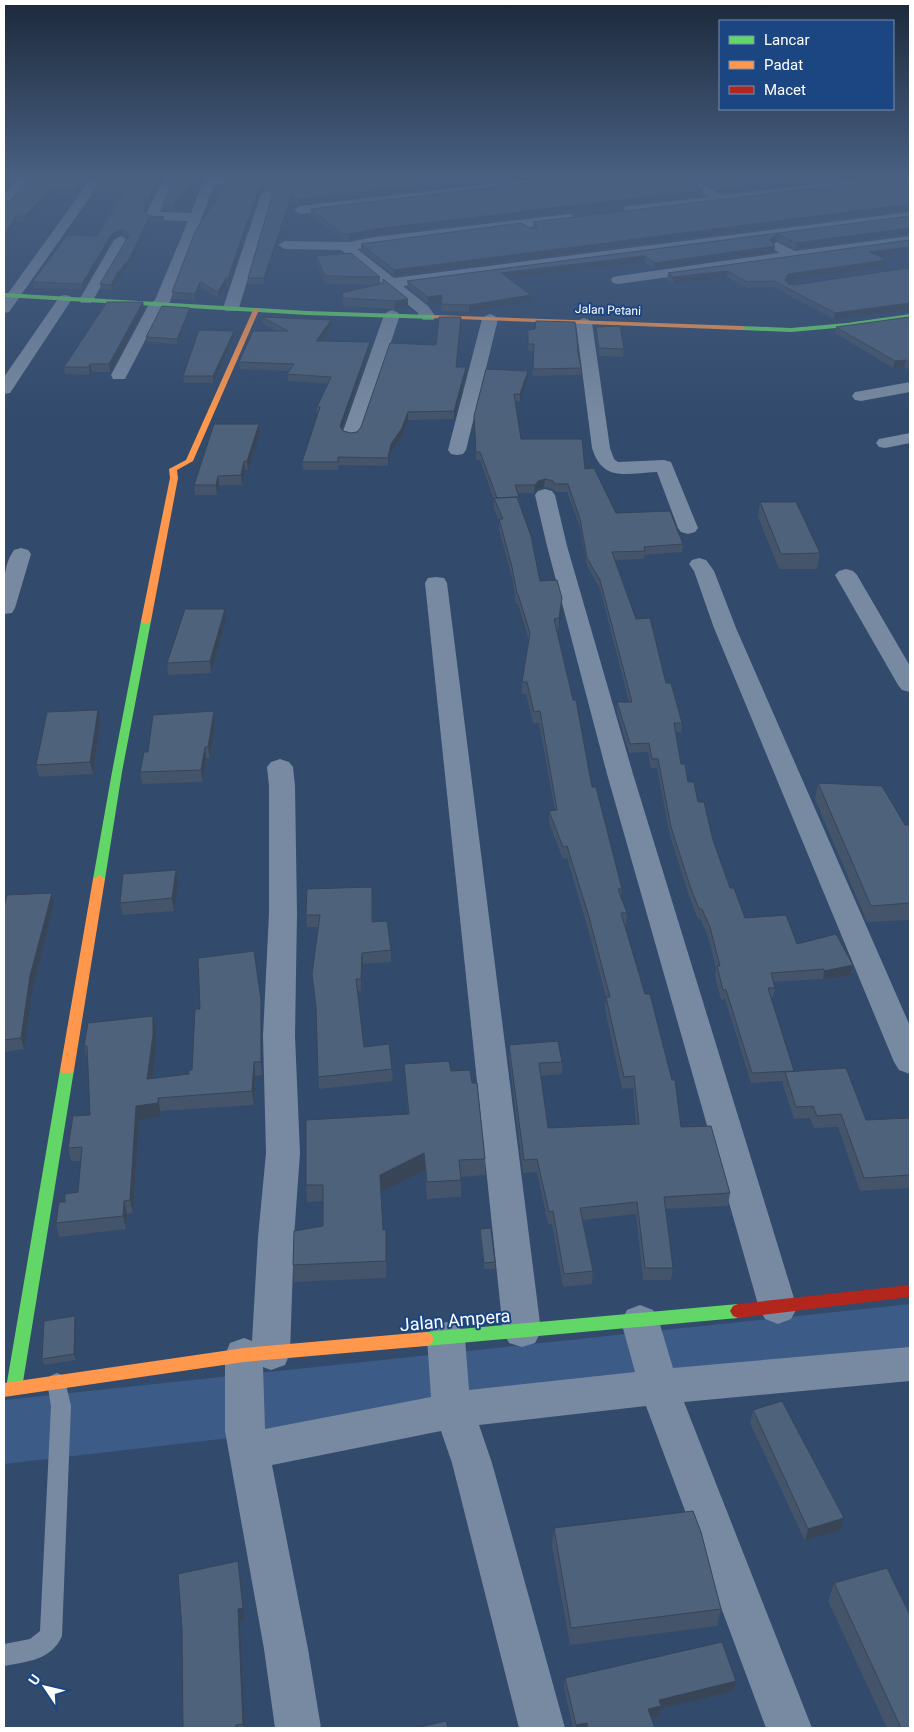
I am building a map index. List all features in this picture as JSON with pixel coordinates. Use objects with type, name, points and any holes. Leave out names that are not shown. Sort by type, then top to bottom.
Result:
[{"type":"street","points":[[7,300],[38,258]]},
{"type":"street","points":[[86,300],[111,258]]},
{"type":"street","points":[[119,375],[159,304],[179,258]]},
{"type":"street","points":[[231,308],[247,258]]},
{"type":"street","points":[[361,258],[426,313]]},
{"type":"street","points":[[390,283],[583,258]]},
{"type":"street","points":[[618,280],[773,258]]},
{"type":"street","points":[[4,390],[65,299]]},
{"type":"street","name":"Jalan Petani","points":[[7,300],[65,299],[256,310],[392,315],[426,313],[490,320],[791,330],[847,325],[910,316]]},
{"type":"street","points":[[9,1389],[117,772],[174,478],[174,469],[189,461],[256,310]]},
{"type":"street","points":[[351,434],[392,315]]},
{"type":"street","points":[[457,450],[490,320]]},
{"type":"street","points":[[584,323],[604,460],[607,465],[614,468],[664,466],[688,528]]},
{"type":"street","points":[[861,396],[910,387]]},
{"type":"street","points":[[886,443],[910,438]]},
{"type":"street","points":[[546,494],[557,546],[620,774],[778,1308]]},
{"type":"street","points":[[4,608],[21,554]]},
{"type":"street","points":[[699,564],[704,571],[726,628],[910,1062]]},
{"type":"street","points":[[846,575],[910,685]]},
{"type":"street","points":[[436,583],[522,1331]]},
{"type":"street","points":[[280,767],[282,786],[283,913],[279,1036],[282,1153],[276,1238],[253,1360],[247,1441],[286,1649],[298,1728]]},
{"type":"street","name":"Jalan Ampera","points":[[9,1389],[168,1364],[253,1360],[449,1375],[522,1331],[650,1357],[778,1308],[910,1291]]},
{"type":"street","points":[[247,1441],[449,1375],[650,1357],[910,1364]]},
{"type":"street","points":[[650,1357],[789,1728]]},
{"type":"street","points":[[449,1375],[542,1728]]},
{"type":"lane","points":[[4,1655],[35,1649],[51,1636],[60,1406],[57,1382]]},
{"type":"building","points":[[50,258],[98,258],[82,284],[32,282]]},
{"type":"building","points":[[115,258],[130,258],[118,272],[111,285],[100,284]]},
{"type":"building","points":[[185,258],[235,258],[228,278],[226,278],[218,292],[200,282],[195,294],[172,292]]},
{"type":"building","points":[[254,258],[271,258],[264,278],[248,278]]},
{"type":"building","points":[[317,258],[357,258],[380,277],[325,276]]},
{"type":"building","points":[[379,258],[489,258],[394,270]]},
{"type":"building","points":[[586,258],[629,258],[501,273],[531,295],[469,305],[441,304],[442,295],[428,297],[407,281]]},
{"type":"building","points":[[647,258],[692,258],[655,263]]},
{"type":"building","points":[[779,258],[882,258],[887,260],[788,274],[785,280],[788,284],[794,285],[907,268],[910,270],[910,303],[835,313],[774,281],[747,282],[728,271],[673,277],[668,273]]},
{"type":"building","points":[[383,279],[408,299],[395,301],[343,298],[342,293],[383,283]]},
{"type":"building","points":[[107,302],[143,302],[109,364],[90,364],[89,367],[64,367]]},
{"type":"building","points":[[162,306],[190,308],[177,339],[146,337]]},
{"type":"building","points":[[262,317],[331,320],[316,341],[370,342],[340,426],[343,431],[351,433],[357,432],[361,427],[390,343],[436,345],[439,317],[461,317],[456,367],[466,367],[454,411],[408,412],[402,428],[391,444],[388,458],[338,457],[338,462],[302,462],[320,407],[317,407],[331,377],[287,374],[294,364],[239,362],[253,331],[288,331]]},
{"type":"building","points":[[910,317],[910,363],[906,360],[895,361],[836,327]]},
{"type":"building","points":[[536,321],[575,322],[581,368],[533,369],[534,344],[528,344],[528,330],[535,329]]},
{"type":"building","points":[[620,326],[624,349],[599,348],[596,327]]},
{"type":"building","points":[[199,330],[234,331],[213,376],[183,376]]},
{"type":"building","points":[[486,369],[528,371],[520,394],[514,394],[521,439],[582,439],[585,469],[594,468],[616,513],[670,511],[683,544],[644,547],[645,551],[612,552],[636,619],[650,618],[666,683],[671,683],[682,723],[674,723],[681,764],[685,764],[688,782],[694,782],[698,802],[704,802],[713,840],[730,888],[734,888],[745,918],[786,915],[797,944],[836,934],[853,965],[824,971],[824,969],[771,973],[775,988],[768,988],[794,1071],[752,1073],[726,990],[723,990],[717,966],[720,966],[710,927],[702,909],[699,909],[690,886],[671,827],[658,759],[652,759],[649,743],[630,744],[617,702],[632,702],[600,580],[587,558],[580,519],[568,484],[555,484],[553,481],[545,479],[538,481],[535,485],[515,485],[519,497],[497,498],[480,452],[476,452],[474,416]]},
{"type":"building","points":[[214,424],[259,424],[247,461],[244,461],[241,475],[218,476],[216,485],[194,485]]},
{"type":"building","points":[[517,497],[531,536],[540,581],[557,580],[562,598],[559,618],[554,619],[573,700],[576,700],[592,787],[596,787],[622,889],[618,889],[627,913],[621,913],[645,994],[650,994],[672,1080],[675,1080],[681,1127],[711,1126],[730,1193],[664,1197],[673,1268],[645,1268],[637,1202],[580,1208],[593,1271],[564,1274],[553,1211],[549,1212],[537,1159],[524,1160],[509,1045],[558,1041],[562,1062],[539,1063],[548,1128],[639,1124],[634,1076],[624,1077],[606,997],[610,997],[589,917],[567,846],[563,847],[549,811],[557,810],[540,711],[534,712],[527,682],[522,682],[530,633],[517,594],[499,519],[503,519],[494,498]]},
{"type":"building","points":[[760,502],[796,502],[820,553],[781,554]]},
{"type":"building","points":[[185,609],[225,609],[210,661],[167,663]]},
{"type":"building","points":[[98,710],[90,762],[36,765],[47,712]]},
{"type":"building","points":[[214,711],[208,747],[205,747],[201,770],[140,772],[144,752],[148,752],[153,715]]},
{"type":"building","points":[[818,783],[882,786],[905,825],[910,825],[910,903],[871,906]]},
{"type":"building","points":[[176,870],[172,898],[120,903],[123,874]]},
{"type":"building","points":[[372,887],[372,922],[387,921],[391,950],[362,953],[361,979],[356,979],[364,1047],[389,1044],[392,1069],[318,1077],[316,1007],[312,974],[320,915],[306,915],[307,889]]},
{"type":"building","points":[[52,893],[30,976],[21,1038],[4,1040],[4,907],[7,895]]},
{"type":"building","points":[[254,951],[261,1000],[261,1062],[254,1062],[252,1091],[158,1098],[158,1103],[136,1106],[130,1200],[124,1201],[123,1216],[56,1223],[59,1202],[65,1202],[65,1194],[78,1192],[82,1147],[68,1148],[73,1116],[90,1115],[87,1046],[84,1046],[88,1023],[153,1016],[153,1035],[147,1079],[189,1074],[189,1070],[192,1070],[195,1009],[200,1009],[198,958]]},
{"type":"building","points":[[449,1061],[451,1071],[470,1070],[472,1083],[477,1083],[485,1159],[459,1160],[461,1180],[427,1182],[424,1153],[380,1175],[383,1230],[386,1229],[386,1261],[293,1265],[294,1231],[323,1226],[323,1185],[306,1185],[306,1120],[409,1114],[404,1064]]},
{"type":"building","points":[[846,1068],[866,1120],[910,1118],[910,1175],[864,1178],[841,1114],[817,1116],[813,1106],[796,1107],[785,1072]]},
{"type":"building","points":[[491,1228],[495,1262],[484,1263],[480,1229]]},
{"type":"building","points":[[75,1316],[74,1354],[42,1359],[44,1321]]},
{"type":"building","points":[[782,1401],[844,1518],[808,1529],[753,1410]]},
{"type":"building","points":[[693,1511],[701,1532],[721,1609],[571,1628],[554,1528]]},
{"type":"building","points":[[238,1561],[243,1608],[238,1609],[243,1724],[236,1725],[236,1728],[183,1728],[182,1629],[178,1574]]},
{"type":"building","points":[[887,1568],[910,1615],[910,1728],[901,1728],[834,1583]]},
{"type":"building","points":[[722,1642],[736,1681],[659,1700],[661,1706],[648,1709],[655,1728],[588,1728],[587,1723],[576,1725],[565,1678]]},
{"type":"building","points":[[446,1721],[448,1728],[416,1728]]},
{"type":"waterway","points":[[4,1432],[910,1332]]},
{"type":"traffic: fast","points":[[4,295],[307,313],[433,317]]},
{"type":"traffic: fast","points":[[742,328],[791,330],[847,325],[910,316]]},
{"type":"traffic: fast","points":[[99,879],[146,621]]},
{"type":"traffic: fast","points":[[14,1388],[67,1070]]},
{"type":"traffic: fast","points":[[426,1339],[738,1311]]},
{"type":"traffic: slow","points":[[146,621],[174,478],[173,469],[189,461],[256,310]]},
{"type":"traffic: slow","points":[[433,317],[742,328]]},
{"type":"traffic: slow","points":[[67,1070],[99,879]]},
{"type":"traffic: slow","points":[[4,1390],[244,1355],[426,1339]]},
{"type":"traffic: jam","points":[[738,1311],[910,1291]]}]
